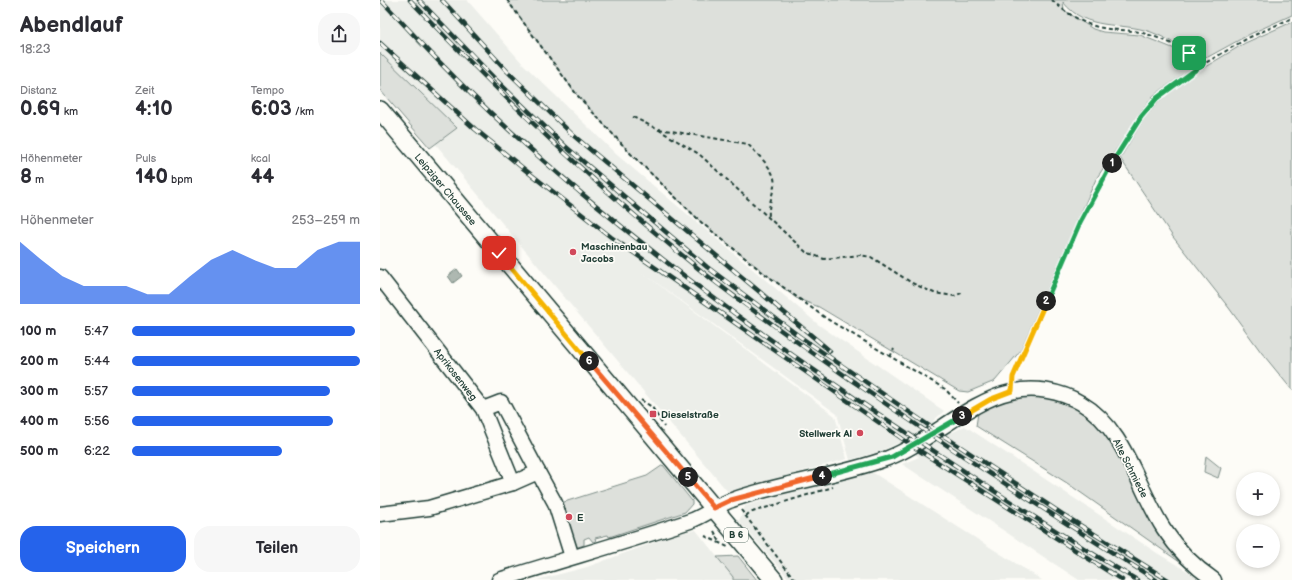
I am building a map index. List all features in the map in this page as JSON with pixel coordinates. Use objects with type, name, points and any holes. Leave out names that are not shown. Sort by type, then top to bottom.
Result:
[{"type":"main road","name":"Leipziger Chaussee","points":[[380,110],[774,580]]},
{"type":"street","name":"Aprikosenweg","points":[[380,277],[483,409],[513,483]]},
{"type":"street","name":"Alte Schmiede","points":[[714,508],[731,500],[884,460],[905,450],[991,399],[1012,391],[1039,390],[1063,395],[1078,401],[1096,413],[1113,433],[1127,456],[1164,529],[1186,556],[1214,580]]},
{"type":"street","points":[[483,409],[501,402],[555,503],[572,557]]},
{"type":"street","points":[[380,514],[436,507],[513,483],[538,472]]},
{"type":"street","points":[[499,580],[691,521],[714,508]]},
{"type":"path","points":[[507,0],[577,95],[631,154],[702,222],[796,298],[890,357],[945,389],[967,412]]},
{"type":"path","points":[[1052,0],[1064,10],[1092,25],[1146,34],[1166,41],[1189,53],[1202,65]]},
{"type":"path","points":[[1012,391],[1013,377],[1077,229],[1114,160],[1141,117],[1157,98],[1202,65],[1248,38],[1292,18]]},
{"type":"path","points":[[633,118],[656,129],[699,154],[806,252],[824,259],[860,255],[871,257],[912,283],[934,293],[954,296],[964,292]]},
{"type":"path","points":[[656,129],[748,144],[773,174],[775,184],[768,206],[769,217]]},
{"type":"path","points":[[890,357],[894,349]]},
{"type":"path","points":[[636,398],[652,407],[658,415],[665,430]]},
{"type":"path","points":[[746,516],[748,513],[839,486]]},
{"type":"path","points":[[741,506],[741,510],[795,580]]},
{"type":"path","points":[[714,531],[720,543]]},
{"type":"shaded area","points":[[380,0],[467,0],[522,63],[617,155],[819,325],[944,411],[933,421],[951,433],[965,426],[1157,553],[1202,580],[1079,580],[902,464],[919,457],[898,443],[879,452],[850,460],[837,414],[639,270],[835,416],[847,459],[728,492],[428,135],[380,53]]},
{"type":"shaded area","points":[[507,0],[1292,0],[1292,15],[1250,34],[1208,57],[1186,49],[1151,32],[1093,22],[1082,18],[1063,2],[1064,10],[1093,29],[1103,32],[1140,35],[1175,49],[1189,59],[1190,70],[1153,96],[1096,179],[1021,350],[995,381],[968,392],[959,391],[819,307],[796,298],[702,223],[631,154],[577,95]]},
{"type":"shaded area","points":[[1292,22],[1292,390],[1173,237],[1120,158],[1144,118],[1162,98],[1200,70],[1245,43]]},
{"type":"shaded area","points":[[380,53],[457,128],[430,148],[380,90]]},
{"type":"shaded area","points":[[457,269],[462,276],[453,283],[448,276]]},
{"type":"shaded area","points":[[1030,395],[1064,401],[1095,419],[1117,449],[1194,572],[1067,483],[976,426],[978,413],[1000,400]]},
{"type":"shaded area","points":[[1206,456],[1221,468],[1218,478],[1204,472]]},
{"type":"shaded area","points":[[663,465],[692,501],[692,504],[685,512],[609,537],[608,535],[595,538],[596,541],[593,542],[589,537],[584,539],[584,545],[572,549],[561,503],[647,476]]},
{"type":"shaded area","points":[[872,472],[1042,580],[790,580],[739,521],[745,506],[847,475]]},
{"type":"shaded area","points":[[696,530],[733,577],[733,580],[537,580],[587,567],[677,534]]},
{"type":"shaded area","points":[[738,556],[757,580],[733,580],[733,577],[717,557]]},
{"type":"railway","points":[[381,0],[458,81],[506,127],[602,211],[702,289],[753,327],[857,400],[1022,509],[1137,580]]},
{"type":"railway","points":[[410,0],[479,71],[586,173],[661,238],[718,284],[757,314],[857,384],[1043,508],[1156,580]]},
{"type":"railway","points":[[419,0],[495,79],[565,146],[707,267],[799,336],[944,436],[1062,514],[1168,580]]},
{"type":"railway","points":[[442,0],[507,71],[574,136],[830,351]]},
{"type":"railway","points":[[380,43],[475,129],[611,237],[920,451],[1122,580]]},
{"type":"place","name":"Maschinenbau Jacobs","points":[[573,252]]},
{"type":"place","name":"Dieselstraße","points":[[653,414]]},
{"type":"place","name":"Stellwerk Al","points":[[860,433]]},
{"type":"place","name":"E","points":[[569,517]]},
{"type":"route","points":[[499,253],[714,508],[731,500],[857,468],[892,457],[967,412],[991,399],[1012,391],[1013,377],[1080,222],[1093,197],[1123,144],[1141,117],[1157,98],[1168,88],[1202,65],[1189,53]]}]
